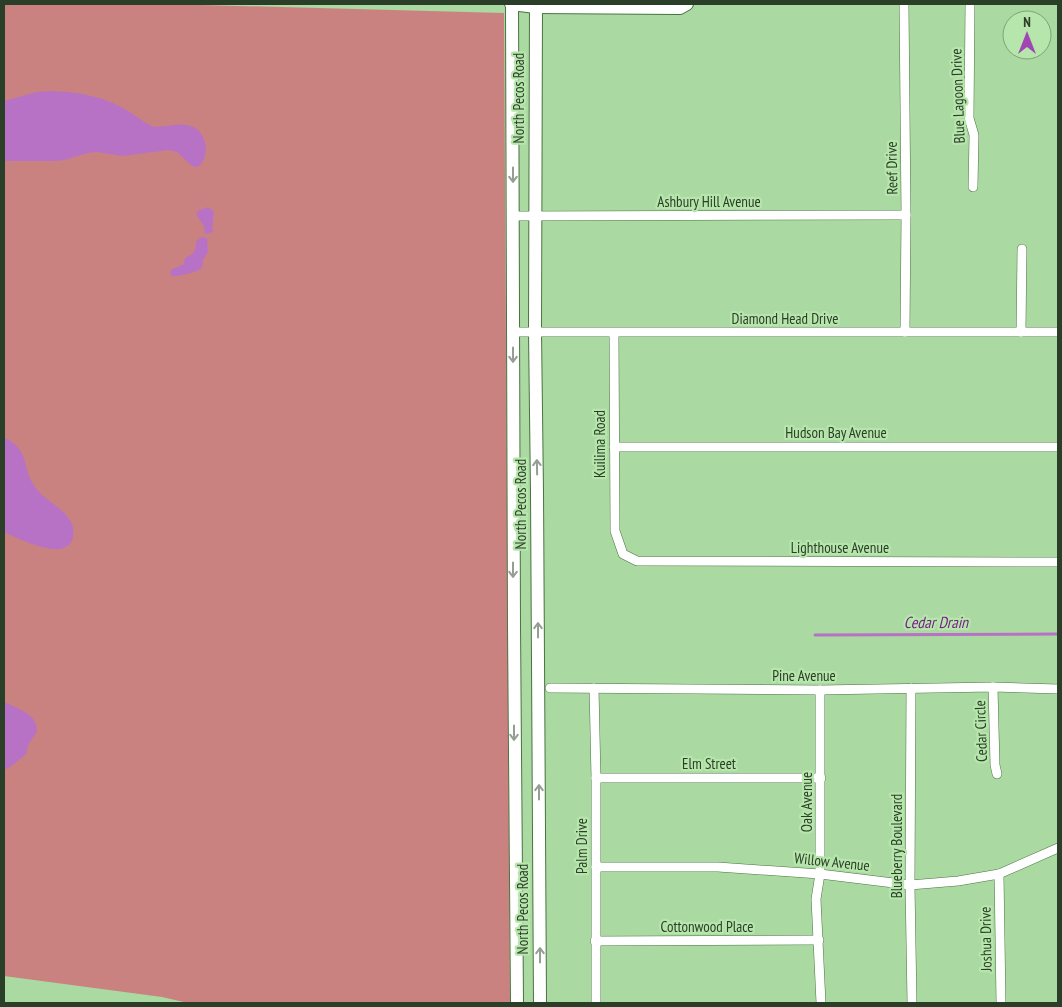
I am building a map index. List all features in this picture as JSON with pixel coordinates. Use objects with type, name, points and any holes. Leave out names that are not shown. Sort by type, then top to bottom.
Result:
[{"type":"main road","points":[[512,4],[680,8],[687,4]]},
{"type":"main road","name":"North Pecos Road","points":[[512,4],[517,1003]]},
{"type":"main road","name":"North Pecos Road","points":[[536,6],[535,332],[538,492],[540,1003]]},
{"type":"street","name":"Reef Drive","points":[[904,4],[905,332]]},
{"type":"street","name":"Blue Lagoon Drive","points":[[970,4],[969,118],[974,135],[973,187]]},
{"type":"street","name":"Ashbury Hill Avenue","points":[[513,216],[906,215]]},
{"type":"street","points":[[1021,332],[1022,249]]},
{"type":"street","name":"Diamond Head Drive","points":[[513,332],[1058,332]]},
{"type":"street","name":"Kuilima Road","points":[[614,332],[615,531],[623,554]]},
{"type":"street","name":"Hudson Bay Avenue","points":[[614,447],[1058,446]]},
{"type":"street","name":"Lighthouse Avenue","points":[[623,554],[637,561],[1058,562]]},
{"type":"street","name":"Pine Avenue","points":[[550,688],[820,690],[993,687],[1058,689]]},
{"type":"street","name":"Cedar Circle","points":[[993,687],[995,765],[997,774]]},
{"type":"street","name":"Palm Drive","points":[[594,688],[596,1003]]},
{"type":"street","name":"Blueberry Boulevard","points":[[911,688],[910,885],[912,1003]]},
{"type":"street","name":"Oak Avenue","points":[[820,690],[820,874],[816,899],[821,1003]]},
{"type":"street","name":"Elm Street","points":[[596,778],[821,778]]},
{"type":"street","name":"Willow Avenue","points":[[596,868],[718,867],[820,874],[910,885],[958,881],[999,874],[1058,848]]},
{"type":"street","name":"Joshua Drive","points":[[999,874],[1001,1003]]},
{"type":"street","name":"Cottonwood Place","points":[[596,941],[818,940]]},
{"type":"shaded area","points":[[4,4],[167,4],[504,13],[510,1003],[188,1003],[162,997],[4,976]]},
{"type":"shaded area","points":[[37,92],[78,93],[96,97],[125,109],[151,126],[184,125],[195,128],[205,141],[206,153],[202,163],[198,167],[192,166],[177,152],[168,150],[123,156],[97,152],[55,161],[4,161],[4,101]]},
{"type":"shaded area","points":[[208,207],[214,212],[212,229],[214,231],[205,234],[204,226],[196,214],[198,211]]},
{"type":"shaded area","points":[[202,237],[207,238],[208,252],[203,260],[202,268],[187,274],[172,276],[170,274],[172,269],[184,264],[185,258],[194,252],[196,241]]},
{"type":"shaded area","points":[[4,437],[13,442],[22,454],[35,487],[43,496],[66,514],[73,527],[73,537],[69,545],[52,549],[41,547],[4,532]]},
{"type":"shaded area","points":[[4,702],[26,712],[34,720],[37,732],[29,743],[26,754],[4,770]]},
{"type":"waterway","name":"Cedar Drain","points":[[815,635],[1058,634]]}]
